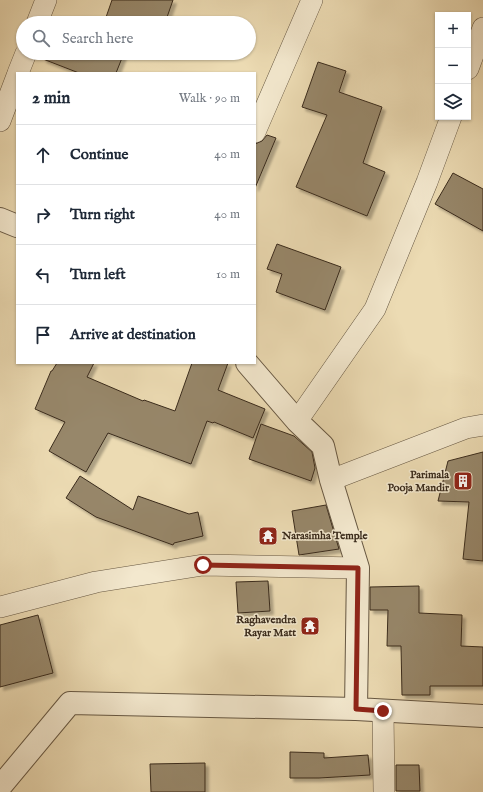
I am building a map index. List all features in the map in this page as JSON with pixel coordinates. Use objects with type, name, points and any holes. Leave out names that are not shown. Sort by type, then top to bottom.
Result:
[{"type":"street","points":[[40,16],[46,0]]},
{"type":"street","points":[[256,130],[312,0]]},
{"type":"street","points":[[471,61],[483,28]]},
{"type":"street","points":[[18,72],[23,60]]},
{"type":"street","points":[[0,121],[16,79]]},
{"type":"street","points":[[297,420],[375,309],[428,182],[450,120]]},
{"type":"street","points":[[0,219],[16,226]]},
{"type":"street","points":[[249,364],[297,420],[323,446],[331,480],[358,568],[356,709]]},
{"type":"street","points":[[331,480],[466,428],[483,425]]},
{"type":"street","points":[[0,607],[96,582],[203,565],[358,568]]},
{"type":"street","points":[[0,787],[70,703],[356,709],[483,716]]},
{"type":"street","points":[[383,711],[384,792]]},
{"type":"building","points":[[112,0],[173,0],[167,16],[106,16]]},
{"type":"building","points":[[46,60],[121,60],[116,72],[76,72]]},
{"type":"building","points":[[318,62],[346,71],[339,92],[382,107],[363,163],[385,172],[367,216],[296,187],[327,115],[302,107]]},
{"type":"building","points":[[267,135],[276,138],[256,186],[256,144],[262,141]]},
{"type":"building","points":[[453,173],[483,189],[483,231],[435,204]]},
{"type":"building","points":[[277,244],[341,267],[325,310],[276,292],[282,274],[267,269]]},
{"type":"building","points":[[56,364],[94,364],[87,377],[143,401],[144,400],[175,411],[192,364],[228,364],[218,390],[265,409],[253,438],[214,422],[207,421],[191,464],[108,433],[86,472],[49,451],[65,422],[35,409]]},
{"type":"building","points":[[261,424],[294,436],[312,452],[315,468],[311,481],[249,459]]},
{"type":"building","name":"Parimala Pooja Mandir","points":[[483,452],[483,561],[463,559],[469,502],[438,501],[448,461]]},
{"type":"building","points":[[80,476],[133,510],[138,496],[189,514],[198,512],[203,536],[174,543],[173,545],[96,517],[66,498]]},
{"type":"building","points":[[326,505],[339,549],[299,555],[292,511]]},
{"type":"building","points":[[268,581],[270,611],[238,613],[236,582]]},
{"type":"building","points":[[419,586],[419,613],[462,615],[461,646],[483,647],[483,686],[430,686],[430,695],[402,695],[401,646],[387,646],[388,610],[370,610],[370,587]]},
{"type":"building","points":[[38,615],[53,673],[0,687],[0,625]]},
{"type":"building","points":[[290,752],[324,753],[324,758],[368,755],[370,775],[290,778]]},
{"type":"building","points":[[205,763],[205,792],[151,792],[150,764]]},
{"type":"building","points":[[396,765],[419,765],[420,791],[396,791]]},
{"type":"place","name":"Parimala Pooja Mandir","points":[[463,481]]},
{"type":"place","name":"Narasimha Temple","points":[[268,536]]},
{"type":"place","name":"Raghavendra Rayar Matt","points":[[310,626]]},
{"type":"route","points":[[203,565],[358,568],[356,709],[383,711]]}]
